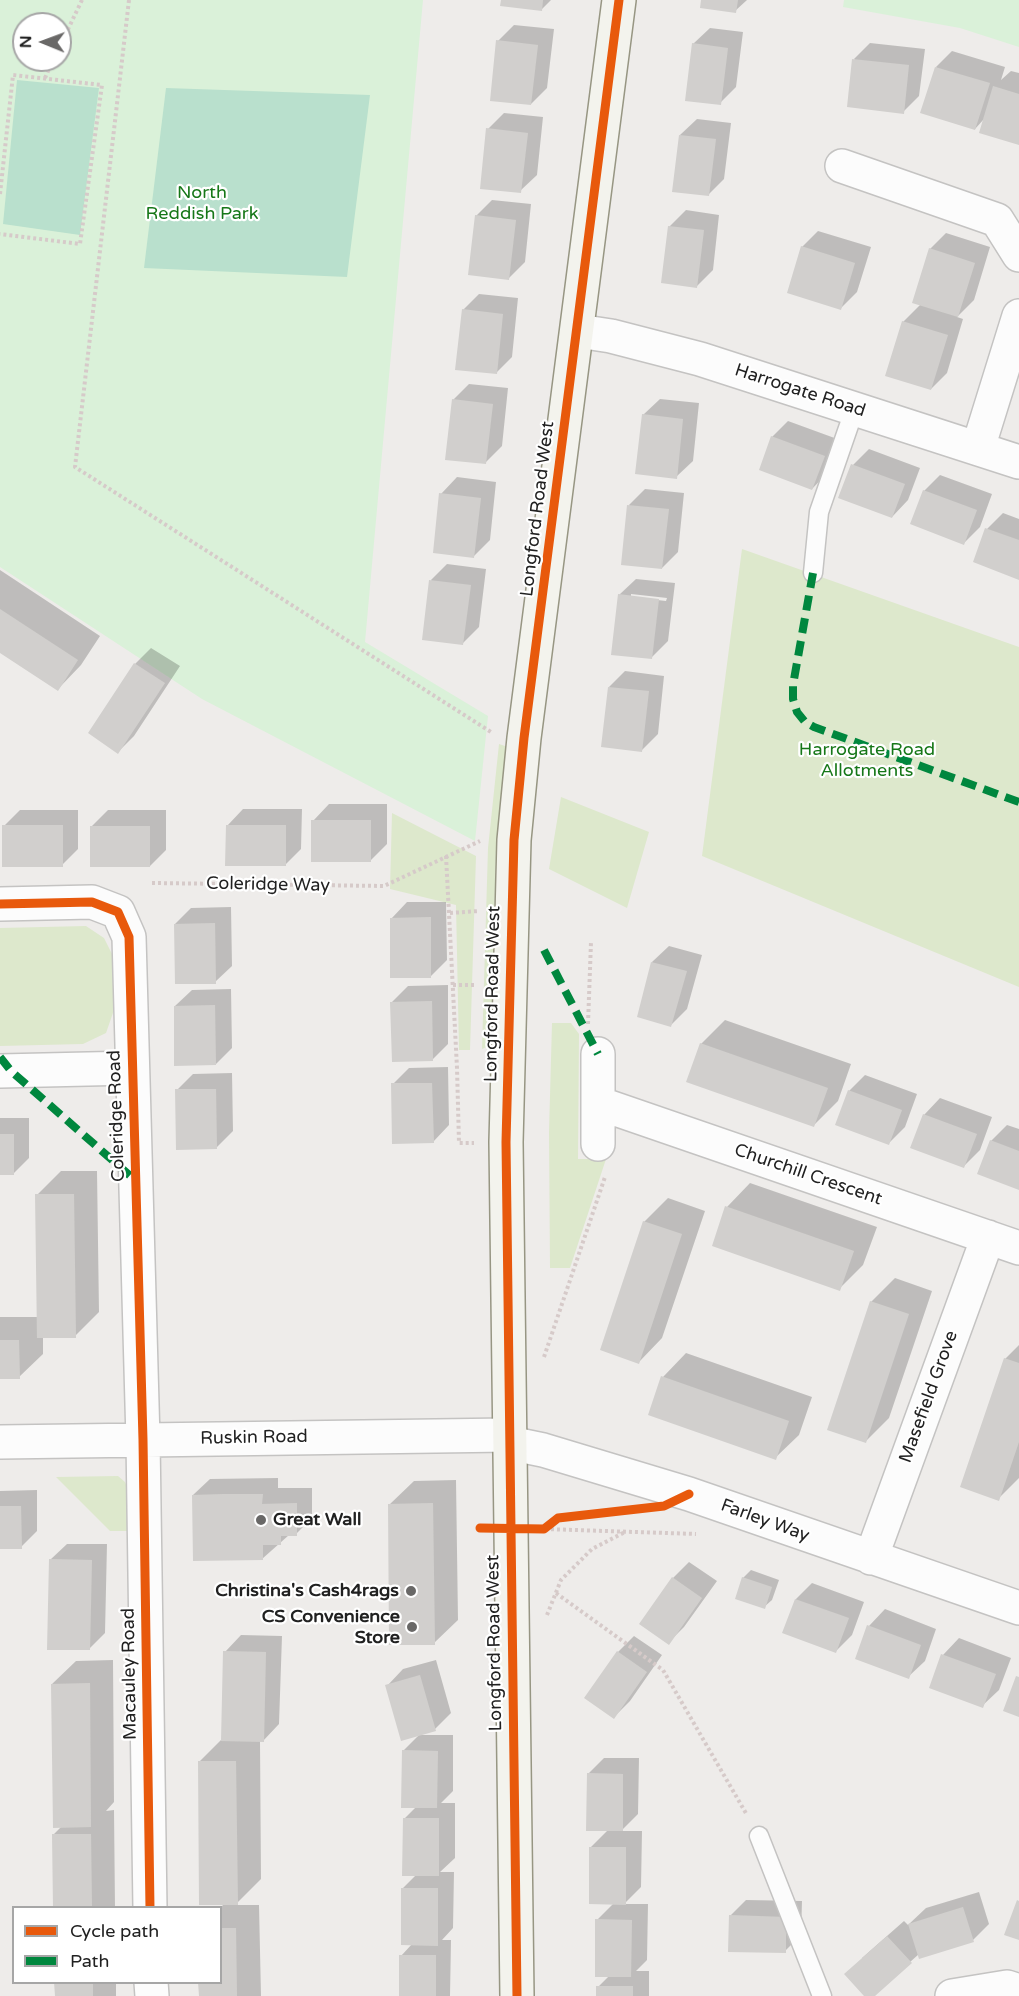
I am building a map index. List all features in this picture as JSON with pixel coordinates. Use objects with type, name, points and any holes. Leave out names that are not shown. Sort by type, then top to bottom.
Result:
[{"type":"street","name":"Longford Road West","points":[[517,1996],[508,1439],[506,1142],[514,840],[524,738],[619,0]]},
{"type":"street","points":[[842,166],[997,220],[1019,255]]},
{"type":"street","points":[[978,448],[1019,316]]},
{"type":"street","name":"Harrogate Road","points":[[578,331],[610,336],[700,359],[1019,462]]},
{"type":"street","name":"Coleridge Road","points":[[0,904],[92,902],[118,912],[129,937],[143,1440]]},
{"type":"street","points":[[593,1044],[598,1103],[598,1144]]},
{"type":"street","name":"Coleridge Road","points":[[0,1071],[132,1068]]},
{"type":"street","name":"Churchill Crescent","points":[[598,1103],[1019,1248]]},
{"type":"street","name":"Masefield Grove","points":[[871,1558],[988,1237]]},
{"type":"street","name":"Ruskin Road","points":[[0,1442],[508,1439]]},
{"type":"street","name":"Farley Way","points":[[508,1439],[689,1494],[1019,1608]]},
{"type":"street","name":"Macauley Road","points":[[143,1440],[150,1906]]},
{"type":"street","points":[[952,1996],[1007,1987],[1019,1991]]},
{"type":"lane","points":[[813,573],[819,512],[855,408]]},
{"type":"lane","points":[[759,1836],[822,1996]]},
{"type":"path","points":[[72,21],[82,0]]},
{"type":"path","points":[[129,0],[75,467],[493,734],[524,738]]},
{"type":"path","points":[[45,78],[48,72]]},
{"type":"path","points":[[0,195],[13,75],[102,85],[80,244],[0,234]]},
{"type":"path","points":[[474,1143],[459,1143],[446,856],[481,840]]},
{"type":"path","points":[[450,913],[477,911]]},
{"type":"path","points":[[591,942],[593,1044]]},
{"type":"path","points":[[453,985],[474,985]]},
{"type":"path","points":[[542,1364],[613,1152],[598,1144]]},
{"type":"path","points":[[544,1529],[558,1518]]},
{"type":"path","points":[[510,1528],[697,1534]]},
{"type":"path","points":[[545,1618],[561,1580],[592,1549],[626,1532]]},
{"type":"path","points":[[556,1593],[663,1670],[759,1836]]},
{"type":"green space","name":"North Reddish Park","points":[[0,0],[423,0],[365,642],[488,716],[475,841],[202,699],[0,567]]},
{"type":"green space","points":[[844,0],[1019,0],[1019,47],[960,28],[843,7]]},
{"type":"green space","points":[[17,80],[99,88],[80,235],[3,224]]},
{"type":"green space","points":[[166,88],[370,95],[347,277],[144,268]]},
{"type":"green space","name":"Harrogate Road Allotments","points":[[742,549],[1019,647],[1019,987],[702,856]]},
{"type":"green space","points":[[499,744],[508,747],[496,848],[491,1045],[482,1049],[488,848]]},
{"type":"green space","points":[[561,797],[649,832],[627,908],[549,869]]},
{"type":"green space","points":[[392,813],[476,856],[470,1050],[459,1050],[456,905],[390,889]]},
{"type":"green space","points":[[86,926],[104,938],[113,956],[114,1010],[106,1033],[83,1044],[0,1046],[0,928]]},
{"type":"green space","points":[[552,1023],[571,1023],[579,1034],[578,1159],[606,1159],[570,1268],[550,1268],[549,1132]]},
{"type":"green space","points":[[118,1476],[125,1482],[128,1489],[127,1531],[110,1531],[56,1477]]},
{"type":"building","points":[[501,0],[543,0],[542,11],[500,6]]},
{"type":"building","points":[[701,0],[738,0],[736,13],[700,8]]},
{"type":"building","points":[[496,40],[538,45],[531,105],[490,101]]},
{"type":"building","points":[[692,43],[728,48],[721,105],[685,101]]},
{"type":"building","points":[[852,59],[909,65],[904,114],[847,107]]},
{"type":"building","points":[[935,67],[990,83],[975,130],[920,113]]},
{"type":"building","points":[[993,86],[1019,94],[1019,145],[979,133]]},
{"type":"building","points":[[486,128],[528,133],[521,193],[480,189]]},
{"type":"building","points":[[679,135],[716,139],[709,196],[672,192]]},
{"type":"building","points":[[475,215],[516,220],[509,280],[468,275]]},
{"type":"building","points":[[668,226],[704,230],[697,288],[661,283]]},
{"type":"building","points":[[801,246],[855,263],[841,310],[787,293]]},
{"type":"building","points":[[929,248],[975,263],[958,317],[912,303]]},
{"type":"building","points":[[462,309],[503,314],[497,374],[455,370]]},
{"type":"building","points":[[902,321],[948,335],[931,390],[885,376]]},
{"type":"building","points":[[452,399],[493,404],[486,464],[445,460]]},
{"type":"building","points":[[642,414],[683,419],[677,479],[635,474]]},
{"type":"building","points":[[771,436],[825,456],[812,490],[759,470]]},
{"type":"building","points":[[851,464],[905,484],[892,518],[838,498]]},
{"type":"building","points":[[923,490],[977,510],[964,545],[910,524]]},
{"type":"building","points":[[439,493],[481,498],[474,558],[433,553]]},
{"type":"building","points":[[627,505],[669,509],[662,569],[621,565]]},
{"type":"building","points":[[985,528],[1019,540],[1019,580],[973,562]]},
{"type":"building","points":[[429,580],[471,585],[463,645],[422,640]]},
{"type":"building","points":[[618,594],[659,599],[652,659],[611,655]]},
{"type":"building","points":[[0,609],[78,660],[58,691],[0,653]]},
{"type":"building","points":[[134,663],[165,683],[118,754],[88,733]]},
{"type":"building","points":[[608,687],[649,691],[642,752],[601,747]]},
{"type":"building","points":[[311,820],[371,820],[371,862],[311,862]]},
{"type":"building","points":[[2,825],[63,825],[63,867],[2,867]]},
{"type":"building","points":[[226,825],[286,825],[286,866],[225,866]]},
{"type":"building","points":[[90,826],[150,826],[150,867],[90,867]]},
{"type":"building","points":[[431,917],[431,978],[390,978],[390,918]]},
{"type":"building","points":[[215,923],[216,984],[175,984],[174,924]]},
{"type":"building","points":[[651,962],[687,971],[671,1027],[637,1017]]},
{"type":"building","points":[[432,1001],[433,1061],[392,1062],[390,1002]]},
{"type":"building","points":[[215,1005],[216,1065],[174,1066],[174,1006]]},
{"type":"building","points":[[700,1043],[828,1088],[814,1127],[686,1082]]},
{"type":"building","points":[[391,1083],[432,1083],[434,1143],[392,1144]]},
{"type":"building","points":[[175,1089],[216,1089],[217,1149],[176,1150]]},
{"type":"building","points":[[848,1090],[902,1110],[889,1145],[835,1125]]},
{"type":"building","points":[[923,1114],[977,1134],[964,1168],[910,1148]]},
{"type":"building","points":[[0,1134],[14,1134],[14,1175],[0,1175]]},
{"type":"building","points":[[990,1140],[1019,1151],[1019,1190],[977,1174]]},
{"type":"building","points":[[35,1194],[74,1194],[76,1338],[37,1338]]},
{"type":"building","points":[[725,1206],[854,1251],[840,1291],[712,1246]]},
{"type":"building","points":[[643,1221],[682,1234],[639,1364],[600,1350]]},
{"type":"building","points":[[870,1301],[909,1314],[866,1443],[827,1430]]},
{"type":"building","points":[[0,1340],[19,1340],[20,1379],[0,1379]]},
{"type":"building","points":[[1004,1358],[1019,1363],[1019,1442],[999,1501],[960,1487]]},
{"type":"building","points":[[661,1376],[789,1421],[776,1460],[648,1415]]},
{"type":"building","name":"Great Wall","points":[[263,1494],[262,1504],[297,1503],[297,1536],[281,1536],[281,1545],[263,1545],[263,1560],[193,1561],[192,1495]]},
{"type":"building","points":[[433,1503],[435,1645],[389,1645],[388,1504]]},
{"type":"building","points":[[0,1506],[21,1506],[22,1549],[0,1549]]},
{"type":"building","points":[[49,1559],[92,1560],[90,1650],[47,1650]]},
{"type":"building","points":[[672,1577],[702,1598],[669,1645],[639,1624]]},
{"type":"building","points":[[742,1577],[772,1587],[765,1609],[735,1599]]},
{"type":"building","points":[[795,1599],[849,1618],[836,1653],[782,1633]]},
{"type":"building","points":[[867,1625],[921,1645],[909,1679],[855,1659]]},
{"type":"building","points":[[223,1651],[266,1652],[264,1742],[221,1741]]},
{"type":"building","points":[[617,1651],[647,1672],[614,1719],[584,1698]]},
{"type":"building","points":[[941,1654],[996,1674],[983,1708],[929,1688]]},
{"type":"building","points":[[420,1675],[436,1731],[401,1741],[385,1685]]},
{"type":"building","points":[[1016,1676],[1019,1677],[1019,1717],[1003,1711]]},
{"type":"building","points":[[90,1683],[91,1827],[53,1828],[51,1684]]},
{"type":"building","points":[[402,1750],[438,1751],[437,1808],[401,1808]]},
{"type":"building","points":[[198,1761],[236,1761],[238,1905],[199,1905]]},
{"type":"building","points":[[587,1773],[623,1774],[623,1831],[586,1831]]},
{"type":"building","points":[[403,1818],[439,1818],[439,1876],[402,1876]]},
{"type":"building","points":[[52,1834],[91,1834],[92,1906],[53,1906]]},
{"type":"building","points":[[589,1847],[626,1847],[626,1905],[589,1904]]},
{"type":"building","points":[[401,1888],[438,1888],[438,1946],[401,1945]]},
{"type":"building","points":[[1017,1900],[1019,1901],[1019,1940],[1004,1935]]},
{"type":"building","points":[[963,1907],[974,1942],[919,1959],[908,1924]]},
{"type":"building","points":[[729,1915],[786,1917],[786,1953],[728,1952]]},
{"type":"building","points":[[595,1919],[632,1920],[631,1977],[595,1977]]},
{"type":"building","points":[[222,1928],[236,1928],[237,1996],[199,1996],[198,1984],[222,1984]]},
{"type":"building","points":[[887,1936],[912,1963],[875,1996],[864,1996],[844,1974]]},
{"type":"building","points":[[399,1955],[436,1955],[436,1996],[399,1996]]},
{"type":"building","points":[[54,1984],[93,1984],[93,1996],[55,1996]]},
{"type":"building","points":[[596,1986],[633,1986],[633,1996],[596,1996]]},
{"type":"marked path","points":[[813,573],[793,685],[793,699],[797,712],[805,722],[1019,802]]},
{"type":"marked path","points":[[544,950],[598,1054]]},
{"type":"marked path","points":[[0,1057],[11,1071],[136,1181]]},
{"type":"cycle path","points":[[517,1996],[506,1142],[514,840],[524,738],[619,0]]},
{"type":"cycle path","points":[[0,904],[92,902],[118,912],[129,937],[143,1440],[150,1906]]},
{"type":"cycle path","points":[[480,1528],[544,1529],[558,1518],[664,1506],[689,1494]]},
{"type":"place","name":"Great Wall","points":[[261,1520]]},
{"type":"place","name":"Christina's Cash4rags","points":[[411,1591]]},
{"type":"place","name":"CS Convenience Store","points":[[412,1627]]}]
